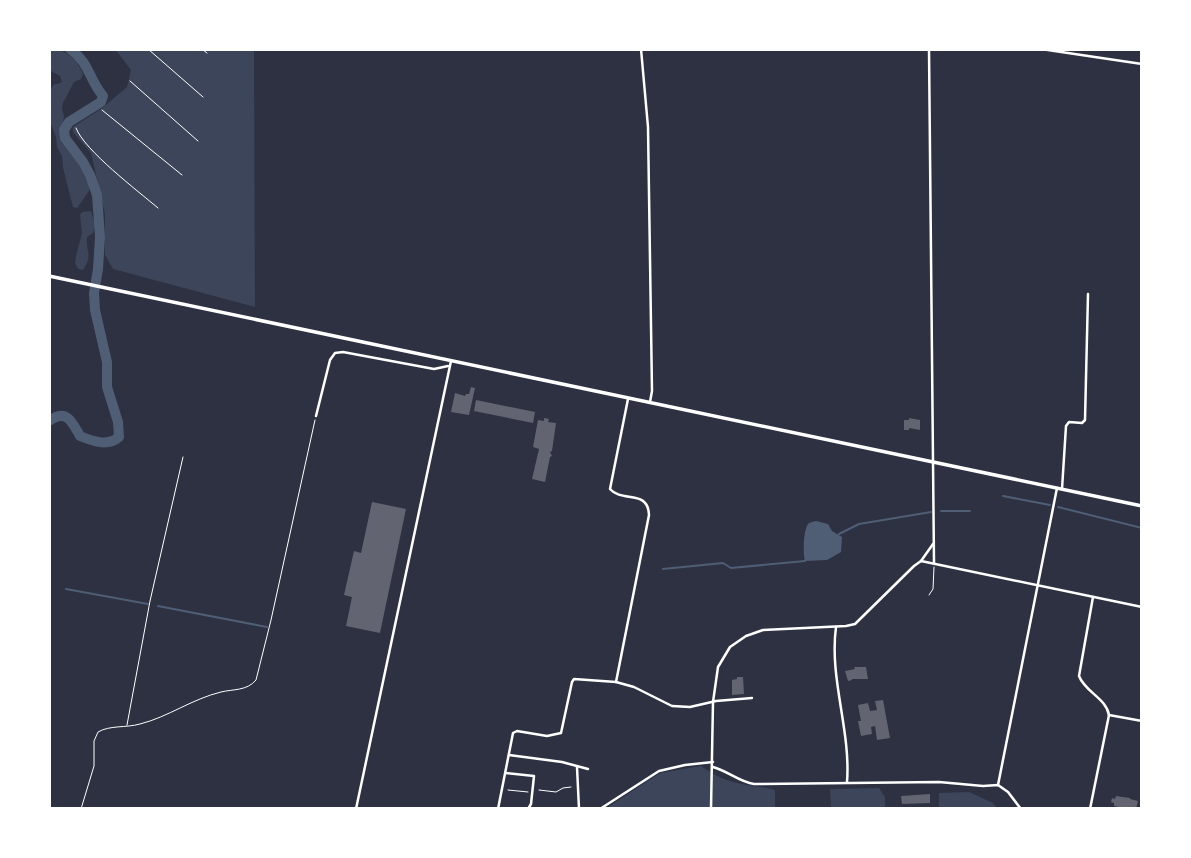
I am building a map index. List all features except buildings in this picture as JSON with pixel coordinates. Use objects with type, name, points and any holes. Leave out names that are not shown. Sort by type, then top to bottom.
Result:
[{"type":"main road","points":[[49,276],[450,363],[650,402],[1142,506]]},
{"type":"street","points":[[641,49],[648,127],[652,387],[650,402]]},
{"type":"street","points":[[929,49],[934,563]]},
{"type":"street","points":[[1041,49],[1142,64]]},
{"type":"street","points":[[998,785],[1037,585],[1060,489],[1066,426],[1069,422],[1082,423],[1086,420],[1088,294]]},
{"type":"street","points":[[316,416],[330,360],[335,353],[343,352],[434,369],[450,363]]},
{"type":"street","points":[[356,809],[450,363]]},
{"type":"street","points":[[616,682],[649,512],[643,500],[615,494],[610,489],[628,398]]},
{"type":"street","points":[[711,809],[713,702],[719,664],[730,647],[751,633],[769,629],[855,624],[921,561],[934,541]]},
{"type":"street","points":[[921,561],[1142,607]]},
{"type":"street","points":[[1090,809],[1109,715],[1106,706],[1082,684],[1079,676],[1093,597]]},
{"type":"street","points":[[836,627],[833,654],[848,750],[848,782]]},
{"type":"street","points":[[498,809],[513,733],[516,731],[547,736],[561,733],[573,680],[577,678],[616,682],[640,689],[672,706],[690,707],[752,698]]},
{"type":"street","points":[[1109,715],[1142,721]]},
{"type":"street","points":[[509,755],[562,762],[588,769]]},
{"type":"street","points":[[600,809],[659,771],[681,766],[713,764],[741,781],[754,784],[939,782],[998,785],[1008,792],[1021,809]]},
{"type":"street","points":[[577,767],[579,809]]},
{"type":"street","points":[[506,773],[534,776],[528,809]]},
{"type":"lane","points":[[929,595],[933,589],[934,563]]},
{"type":"path","points":[[148,49],[203,97]]},
{"type":"path","points":[[202,49],[207,53]]},
{"type":"path","points":[[130,81],[198,141]]},
{"type":"path","points":[[102,110],[182,175]]},
{"type":"path","points":[[76,128],[93,152],[158,208]]},
{"type":"path","points":[[81,809],[94,766],[95,735],[101,729],[148,722],[205,697],[245,688],[256,680],[316,416]]},
{"type":"path","points":[[127,727],[150,601],[183,457]]},
{"type":"path","points":[[502,789],[556,792],[578,786]]},
{"type":"shaded area","points":[[49,49],[70,56],[83,74],[81,79],[74,82],[62,109],[63,142],[85,172],[89,184],[89,191],[77,208],[73,207],[62,156],[49,119],[49,91],[54,84],[62,82],[60,76],[49,70]]},
{"type":"shaded area","points":[[115,49],[254,49],[255,307],[113,269],[105,255],[105,214],[91,153],[73,132],[73,127],[101,109],[127,87],[131,70]]},
{"type":"shaded area","points":[[91,211],[95,226],[93,233],[87,237],[89,256],[83,270],[78,269],[75,263],[82,233],[80,215],[82,212]]},
{"type":"shaded area","points":[[816,521],[828,524],[832,531],[842,537],[841,552],[827,560],[805,561],[807,526]]},
{"type":"shaded area","points":[[701,766],[728,781],[775,790],[775,809],[605,809],[660,773]]},
{"type":"shaded area","points":[[879,788],[885,797],[885,809],[831,809],[830,789]]},
{"type":"shaded area","points":[[969,792],[993,803],[998,809],[939,809],[939,793]]},
{"type":"waterway","points":[[49,421],[65,416],[80,436],[95,441],[110,442],[119,437],[118,422],[107,387],[107,362],[95,310],[94,293],[100,237],[97,195],[90,175],[65,138],[64,130],[69,122],[101,102],[103,96],[82,60],[70,49]]},
{"type":"waterway","points":[[1003,496],[1050,505]]},
{"type":"waterway","points":[[1058,507],[1142,528]]},
{"type":"waterway","points":[[941,511],[970,511]]},
{"type":"waterway","points":[[839,534],[859,524],[931,512]]},
{"type":"waterway","points":[[663,569],[723,563],[731,568],[805,561]]},
{"type":"waterway","points":[[66,589],[148,604]]},
{"type":"waterway","points":[[158,606],[267,627]]}]
